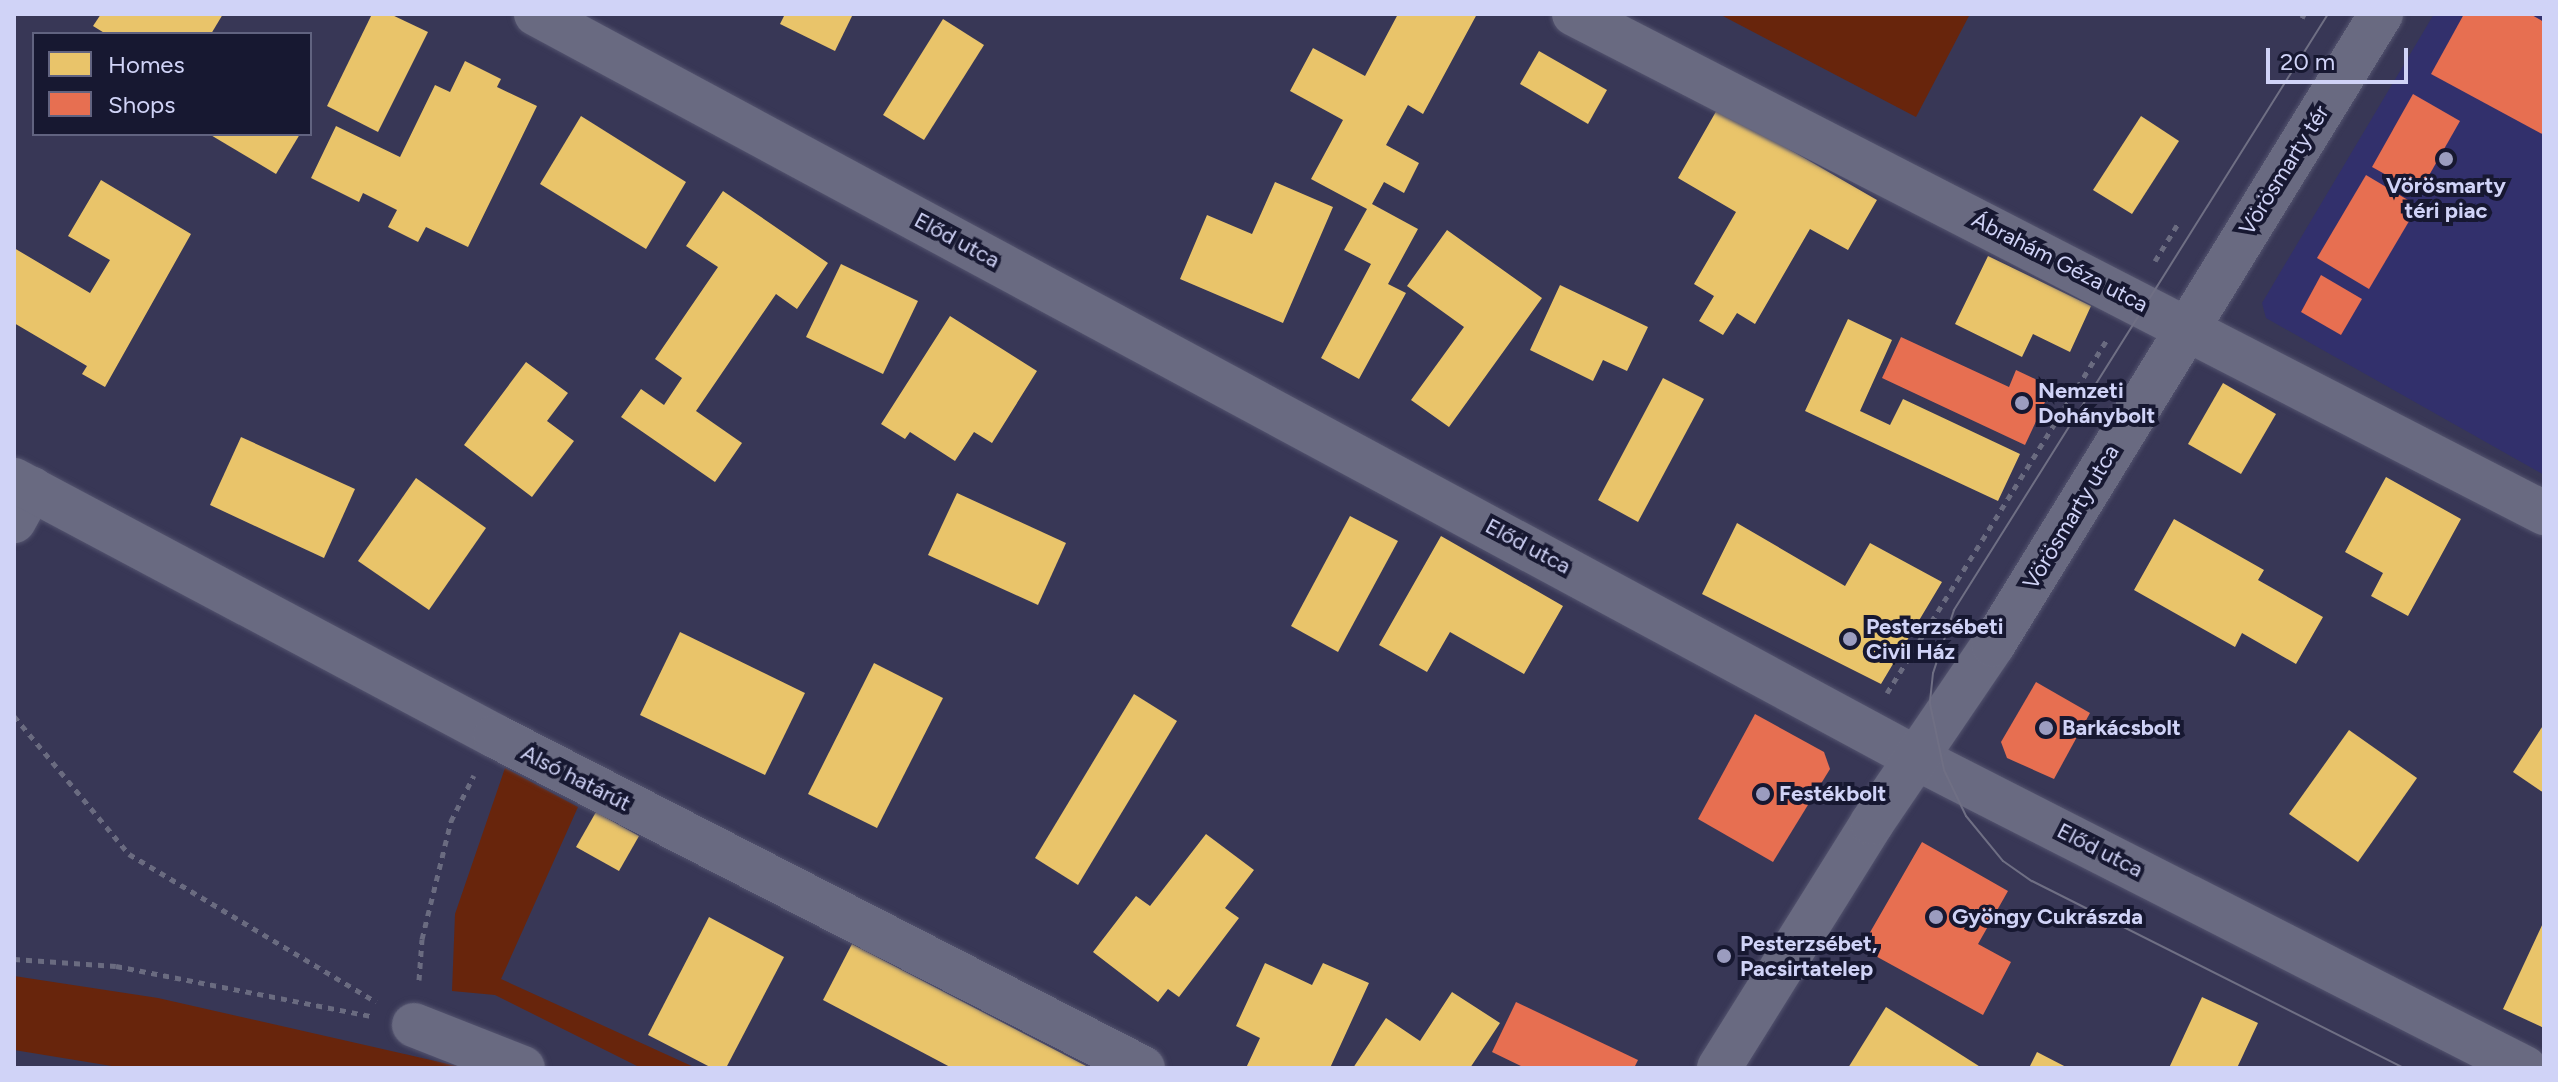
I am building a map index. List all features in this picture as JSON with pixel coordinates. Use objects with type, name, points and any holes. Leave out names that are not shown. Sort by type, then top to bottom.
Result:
[{"type":"street","name":"Előd utca","points":[[536,14],[1916,758],[2525,1068]]},
{"type":"street","name":"Ábrahám Géza utca","points":[[1574,14],[1626,26],[2132,299],[2544,513]]},
{"type":"street","name":"Vörösmarty tér","points":[[2187,327],[2381,14]]},
{"type":"street","name":"Vörösmarty utca","points":[[1719,1068],[1916,758],[1993,645],[2187,327]]},
{"type":"street","name":"Alsó határút","points":[[20,497],[1143,1068]]},
{"type":"street","points":[[414,1025],[523,1068]]},
{"type":"path","points":[[1881,704],[2179,222]]},
{"type":"path","points":[[14,716],[129,854],[414,1025]]},
{"type":"path","points":[[414,1025],[422,939],[451,821],[495,736]]},
{"type":"path","points":[[14,959],[116,966],[414,1025]]},
{"type":"shaded area","points":[[1719,14],[1970,14],[1916,117]]},
{"type":"shaded area","name":"Vörösmarty téri piac","points":[[2434,14],[2544,14],[2544,475],[2266,318],[2262,303]]},
{"type":"shaded area","points":[[505,768],[578,807],[501,979],[696,1068],[641,1068],[495,995],[452,991],[455,914]]},
{"type":"shaded area","points":[[14,976],[158,998],[466,1068],[124,1068],[14,1050]]},
{"type":"building: Homes","points":[[101,14],[223,14],[212,32],[103,32],[93,26]]},
{"type":"building: Homes","points":[[372,14],[390,14],[428,32],[378,132],[327,106]]},
{"type":"building: Homes","points":[[785,14],[853,14],[835,51],[780,24]]},
{"type":"building: Homes","points":[[1398,14],[1477,14],[1423,114],[1408,105],[1386,145],[1419,163],[1404,193],[1384,182],[1372,204],[1418,229],[1388,284],[1406,293],[1359,379],[1321,358],[1371,264],[1344,250],[1367,209],[1311,179],[1343,120],[1290,91],[1313,48],[1365,76]]},
{"type":"building: Homes","points":[[943,19],[984,45],[924,140],[883,115]]},
{"type":"building: Homes","points":[[1539,51],[1607,90],[1588,124],[1520,84]]},
{"type":"building: Homes","points":[[465,61],[501,79],[497,87],[537,106],[468,247],[426,227],[418,242],[388,227],[397,210],[363,193],[359,202],[311,178],[336,126],[400,157],[435,85],[450,92]]},
{"type":"building: Homes","points":[[1718,108],[1877,200],[1848,250],[1810,229],[1755,324],[1737,313],[1723,335],[1699,321],[1714,296],[1694,284],[1736,212],[1678,178]]},
{"type":"building: Homes","points":[[581,116],[686,182],[646,249],[540,184]]},
{"type":"building: Homes","points":[[2141,116],[2179,141],[2132,214],[2093,190]]},
{"type":"building: Homes","points":[[212,136],[299,136],[276,174]]},
{"type":"building: Homes","points":[[101,180],[191,234],[105,387],[82,374],[87,366],[14,323],[14,248],[90,293],[110,260],[68,236]]},
{"type":"building: Homes","points":[[1275,182],[1333,207],[1283,323],[1180,279],[1207,215],[1252,234]]},
{"type":"building: Homes","points":[[723,191],[828,263],[797,309],[776,294],[696,411],[742,443],[715,482],[621,417],[641,389],[664,405],[682,378],[655,359],[718,267],[686,246]]},
{"type":"building: Homes","points":[[1447,230],[1542,298],[1449,427],[1411,400],[1464,327],[1407,286]]},
{"type":"building: Homes","points":[[1988,256],[2091,306],[2070,352],[2033,334],[2022,357],[1955,324]]},
{"type":"building: Homes","points":[[841,264],[918,301],[883,374],[806,337]]},
{"type":"building: Homes","points":[[1560,285],[1648,327],[1627,371],[1603,360],[1593,381],[1530,350]]},
{"type":"building: Homes","points":[[950,316],[1037,371],[992,443],[974,432],[955,461],[910,432],[905,439],[881,424]]},
{"type":"building: Homes","points":[[1848,319],[1892,340],[1860,411],[1890,425],[1903,399],[2020,454],[1998,501],[1805,411]]},
{"type":"building: Homes","points":[[526,362],[568,393],[547,421],[574,441],[532,497],[464,445]]},
{"type":"building: Homes","points":[[1663,378],[1704,399],[1638,522],[1598,500]]},
{"type":"building: Homes","points":[[2223,383],[2276,414],[2241,474],[2188,444]]},
{"type":"building: Homes","points":[[241,437],[355,489],[324,558],[210,505]]},
{"type":"building: Homes","points":[[2386,477],[2461,519],[2408,616],[2371,596],[2383,573],[2345,552]]},
{"type":"building: Homes","points":[[416,478],[486,528],[429,610],[358,561]]},
{"type":"building: Homes","points":[[957,493],[1066,543],[1038,605],[928,555]]},
{"type":"building: Homes","points":[[1350,516],[1398,541],[1338,652],[1291,626]]},
{"type":"building: Homes","points":[[2174,519],[2264,570],[2258,580],[2323,617],[2296,664],[2242,633],[2235,647],[2134,590]]},
{"type":"building: Homes","name":"Pesterzsébeti Civil Ház","points":[[1737,523],[1845,586],[1870,543],[1942,582],[1881,684],[1702,594]]},
{"type":"building: Homes","points":[[1441,536],[1563,606],[1524,674],[1450,632],[1427,672],[1379,645]]},
{"type":"building: Homes","points":[[680,632],[805,693],[765,775],[640,715]]},
{"type":"building: Homes","points":[[874,663],[943,698],[877,828],[808,794]]},
{"type":"building: Homes","points":[[1134,694],[1177,721],[1078,885],[1035,858]]},
{"type":"building: Homes","points":[[2544,724],[2544,793],[2513,772]]},
{"type":"building: Homes","points":[[2349,730],[2417,778],[2358,862],[2289,814]]},
{"type":"building: Homes","points":[[596,812],[639,836],[619,871],[576,847]]},
{"type":"building: Homes","points":[[1206,834],[1254,870],[1225,908],[1239,918],[1179,997],[1168,989],[1158,1002],[1093,952],[1136,896],[1150,906]]},
{"type":"building: Homes","points":[[709,917],[784,957],[726,1068],[712,1068],[648,1035]]},
{"type":"building: Homes","points":[[2544,921],[2544,1028],[2503,1009]]},
{"type":"building: Homes","points":[[852,944],[1090,1068],[952,1068],[823,1000]]},
{"type":"building: Homes","points":[[1265,963],[1312,985],[1323,963],[1369,983],[1330,1068],[1246,1068],[1260,1038],[1236,1026]]},
{"type":"building: Homes","points":[[1452,992],[1500,1023],[1470,1068],[1353,1068],[1386,1018],[1420,1041]]},
{"type":"building: Homes","points":[[2202,997],[2258,1023],[2237,1068],[2169,1068]]},
{"type":"building: Homes","points":[[1886,1007],[1982,1068],[1848,1068]]},
{"type":"building: Homes","points":[[2037,1052],[2068,1068],[2029,1068]]},
{"type":"building: Shops","points":[[2464,14],[2530,14],[2544,22],[2544,135],[2431,74]]},
{"type":"building: Shops","points":[[2413,94],[2460,121],[2419,193],[2372,167]]},
{"type":"building: Shops","points":[[2366,175],[2418,206],[2369,289],[2317,258]]},
{"type":"building: Shops","points":[[2321,275],[2362,299],[2341,335],[2301,312]]},
{"type":"building: Shops","points":[[1901,337],[2009,387],[2016,370],[2052,387],[2025,445],[1882,378]]},
{"type":"building: Shops","name":"Barkácsbolt","points":[[2036,682],[2090,713],[2054,779],[2007,758],[2001,742]]},
{"type":"building: Shops","name":"Festékbolt","points":[[1755,714],[1824,752],[1830,769],[1773,862],[1698,819]]},
{"type":"building: Shops","name":"Gyöngy Cukrászda","points":[[1922,842],[2008,891],[1978,944],[2011,962],[1983,1015],[1861,948]]},
{"type":"building: Shops","points":[[1516,1002],[1638,1060],[1634,1068],[1525,1068],[1492,1052]]},
{"type":"tram line","points":[[2328,14],[1954,610],[1933,673],[1930,704],[1944,770],[1966,816],[2003,861],[2032,881],[2404,1068]]},
{"type":"place","name":"Vörösmarty téri piac","points":[[2446,159]]},
{"type":"place","name":"Nemzeti Dohánybolt","points":[[2022,403]]},
{"type":"place","name":"Pesterzsébeti Civil Ház","points":[[1850,639]]},
{"type":"place","name":"Barkácsbolt","points":[[2046,728]]},
{"type":"place","name":"Festékbolt","points":[[1763,794]]},
{"type":"place","name":"Gyöngy Cukrászda","points":[[1936,917]]},
{"type":"place","name":"Pesterzsébet, Pacsirtatelep","points":[[1724,956]]}]
